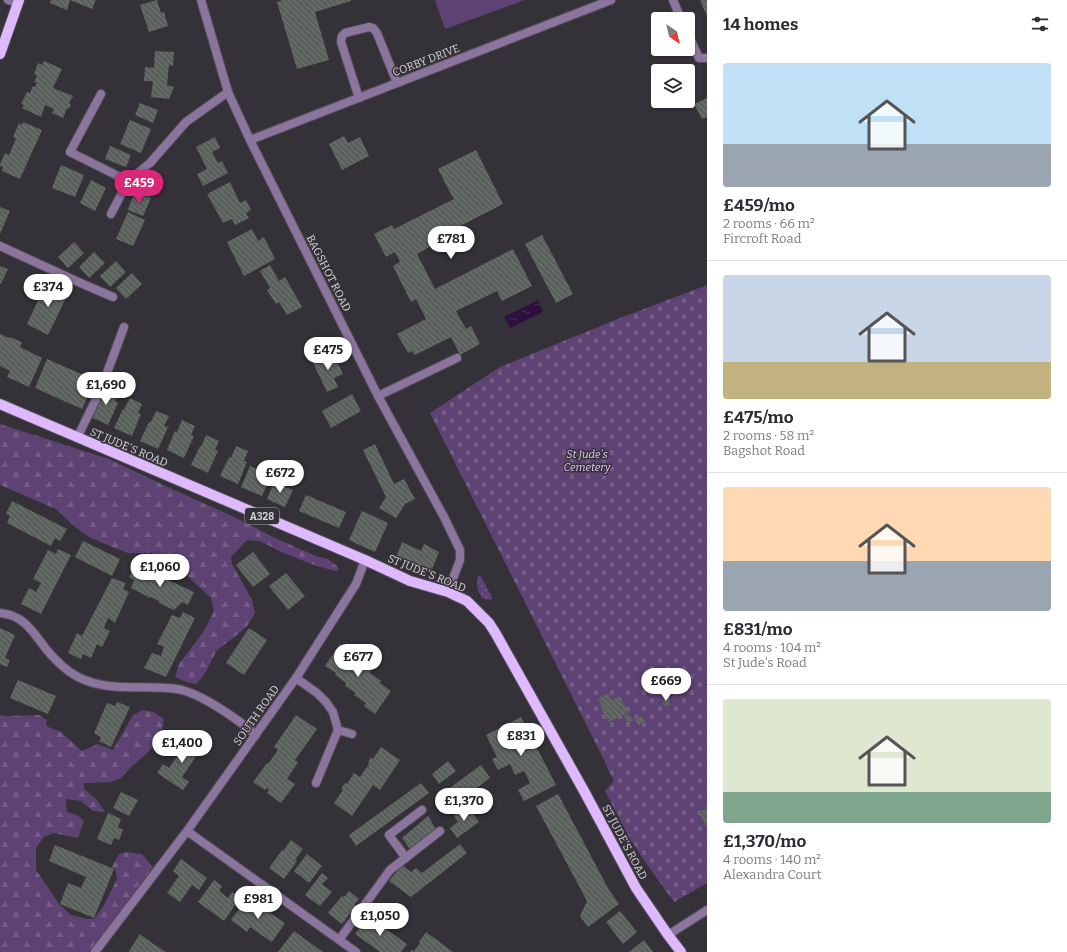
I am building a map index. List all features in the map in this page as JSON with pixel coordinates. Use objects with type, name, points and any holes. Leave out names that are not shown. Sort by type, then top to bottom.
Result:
[{"type":"main road","points":[[0,54],[18,2]]},
{"type":"main road","name":"ST JUDE'S ROAD","points":[[0,404],[365,560],[410,581],[448,592],[467,601],[489,624],[496,634],[584,791],[636,888],[681,952]]},
{"type":"street","points":[[8,0],[18,2]]},
{"type":"street","name":"BAGSHOT ROAD","points":[[201,0],[228,92],[250,140],[378,396],[444,517],[460,550],[460,560],[448,592]]},
{"type":"street","name":"CORBY DRIVE","points":[[250,140],[610,0]]},
{"type":"street","points":[[673,0],[678,12]]},
{"type":"street","points":[[359,98],[341,42],[342,36],[345,33],[369,27],[373,28],[377,33],[397,83]]},
{"type":"street","points":[[695,49],[699,58],[707,58]]},
{"type":"street","points":[[111,214],[128,181],[150,163],[186,122],[228,92]]},
{"type":"street","points":[[101,94],[70,152],[128,181]]},
{"type":"street","points":[[0,246],[113,297]]},
{"type":"street","points":[[77,438],[101,389],[124,327]]},
{"type":"street","points":[[378,396],[457,358]]},
{"type":"street","name":"SOUTH ROAD","points":[[95,952],[187,831],[296,678],[358,580],[365,560]]},
{"type":"street","points":[[0,613],[10,615],[27,624],[58,662],[78,677],[102,685],[179,689],[218,708],[243,723],[256,735]]},
{"type":"street","points":[[296,678],[317,693],[326,702],[333,712],[338,730],[316,783]]},
{"type":"street","points":[[338,730],[352,734]]},
{"type":"street","points":[[406,858],[389,835],[422,810]]},
{"type":"street","points":[[187,831],[356,952]]},
{"type":"street","points":[[339,940],[390,870],[440,831]]},
{"type":"street","points":[[668,935],[707,910]]},
{"type":"green space","points":[[435,0],[525,0],[445,29]]},
{"type":"green space","name":"St Jude's Cemetery","points":[[707,285],[707,883],[674,902],[630,839],[605,791],[614,781],[430,413],[500,367],[615,320]]},
{"type":"green space","points":[[0,424],[109,459],[232,516],[275,538],[316,556],[328,559],[337,566],[339,570],[335,571],[317,566],[281,552],[260,541],[247,540],[231,557],[232,564],[252,600],[255,613],[248,625],[217,650],[204,675],[196,684],[186,682],[175,677],[179,664],[204,631],[214,611],[211,598],[178,567],[165,558],[150,553],[128,553],[89,537],[74,526],[56,509],[0,485]]},
{"type":"green space","points":[[480,575],[493,599],[488,600],[479,593],[477,580],[478,576]]},
{"type":"green space","points":[[143,710],[153,712],[164,719],[160,738],[121,778],[111,782],[84,783],[84,789],[96,799],[105,812],[93,811],[81,801],[66,799],[67,812],[77,815],[84,821],[78,838],[53,833],[44,837],[36,848],[36,870],[60,905],[71,915],[94,919],[104,905],[117,879],[115,869],[112,867],[119,854],[127,852],[142,854],[153,867],[90,952],[0,952],[0,715],[39,715],[47,720],[46,726],[61,732],[82,751],[98,744],[113,750],[133,715]]},
{"type":"water","points":[[538,300],[543,312],[510,328],[504,317]]},
{"type":"building","points":[[51,0],[70,0],[67,10],[50,3]]},
{"type":"building","points":[[70,0],[96,0],[92,9]]},
{"type":"building","points":[[157,0],[161,13],[164,12],[168,26],[149,32],[140,5]]},
{"type":"building","points":[[283,0],[351,0],[315,12],[329,60],[297,69],[277,2]]},
{"type":"building","points":[[707,0],[707,16],[700,1]]},
{"type":"building","points":[[155,51],[174,52],[173,66],[169,65],[167,85],[174,87],[169,99],[151,97],[153,81],[144,81],[145,67],[154,68]]},
{"type":"building","points":[[44,61],[62,69],[53,88],[73,96],[69,103],[71,104],[69,109],[67,108],[63,118],[52,113],[54,109],[45,105],[41,117],[22,108],[24,105],[21,104],[27,92],[30,93],[33,86],[35,87],[37,83],[34,82],[37,76],[34,74],[38,63],[42,65]]},
{"type":"building","points":[[707,98],[707,117],[702,119],[695,104]]},
{"type":"building","points":[[140,103],[158,110],[153,123],[135,115]]},
{"type":"building","points":[[130,120],[151,129],[141,153],[120,144]]},
{"type":"building","points":[[23,122],[42,130],[20,179],[2,171],[3,167],[0,166],[0,164],[5,153],[9,155],[16,139],[13,137],[19,123],[22,125]]},
{"type":"building","points":[[344,136],[348,143],[360,137],[369,156],[342,170],[329,144]]},
{"type":"building","points":[[215,137],[220,148],[212,152],[218,163],[222,161],[228,173],[203,186],[197,174],[207,169],[196,147]]},
{"type":"building","points":[[110,146],[131,155],[126,167],[105,159]]},
{"type":"building","points":[[476,150],[503,204],[433,240],[435,244],[417,254],[435,289],[513,249],[532,286],[502,301],[497,291],[456,311],[466,329],[471,326],[480,344],[460,355],[451,337],[415,355],[412,351],[408,353],[397,334],[426,319],[416,299],[411,302],[393,266],[400,262],[395,252],[386,257],[374,234],[392,225],[394,229],[454,199],[438,169]]},
{"type":"building","points":[[61,165],[84,175],[75,197],[52,188]]},
{"type":"building","points":[[91,180],[106,188],[95,211],[80,203]]},
{"type":"building","points":[[230,182],[240,203],[246,200],[251,210],[246,213],[249,218],[235,225],[232,219],[223,223],[207,194]]},
{"type":"building","points":[[135,191],[151,198],[143,216],[128,210]]},
{"type":"building","points":[[0,207],[10,211],[0,234]]},
{"type":"building","points":[[128,212],[145,220],[133,246],[116,239]]},
{"type":"building","points":[[252,229],[258,241],[264,237],[275,259],[244,276],[227,242]]},
{"type":"building","points":[[542,235],[573,294],[556,303],[525,244]]},
{"type":"building","points":[[74,242],[84,253],[68,268],[58,257]]},
{"type":"building","points":[[94,252],[105,263],[89,278],[79,267]]},
{"type":"building","points":[[116,261],[126,272],[110,287],[100,276]]},
{"type":"building","points":[[270,265],[279,281],[285,277],[302,307],[287,315],[279,302],[276,304],[267,290],[270,288],[260,271]]},
{"type":"building","points":[[0,266],[8,269],[1,284],[0,283]]},
{"type":"building","points":[[132,273],[142,284],[126,299],[116,288]]},
{"type":"building","points":[[47,281],[69,292],[48,335],[27,324]]},
{"type":"building","points":[[0,334],[22,342],[20,347],[42,358],[29,387],[7,377],[10,371],[0,366]]},
{"type":"building","points":[[333,353],[343,374],[334,378],[338,387],[327,392],[313,363]]},
{"type":"building","points":[[47,359],[95,380],[82,409],[35,388]]},
{"type":"building","points":[[106,386],[119,392],[115,401],[118,403],[108,425],[91,417]]},
{"type":"building","points":[[352,394],[361,411],[331,428],[322,411]]},
{"type":"building","points":[[130,398],[142,404],[138,413],[141,414],[132,436],[114,428]]},
{"type":"building","points":[[156,411],[169,416],[164,426],[168,427],[158,449],[140,441]]},
{"type":"building","points":[[182,420],[195,426],[191,435],[194,436],[184,458],[167,450],[175,431],[177,432]]},
{"type":"building","points":[[206,435],[219,441],[215,450],[218,451],[208,473],[191,465]]},
{"type":"building","points":[[375,444],[394,484],[404,479],[415,499],[405,504],[396,518],[379,508],[386,497],[363,450]]},
{"type":"building","points":[[236,446],[248,451],[244,461],[247,462],[238,484],[220,476],[229,457],[231,458]]},
{"type":"building","points":[[250,466],[271,475],[262,496],[241,487]]},
{"type":"building","points":[[274,482],[293,490],[285,507],[267,499]]},
{"type":"building","points":[[306,495],[346,512],[339,528],[299,511]]},
{"type":"building","points":[[12,501],[67,529],[60,541],[55,538],[51,546],[7,523],[10,516],[6,514]]},
{"type":"building","points":[[362,511],[388,523],[375,552],[349,540]]},
{"type":"building","points":[[83,541],[120,559],[112,576],[75,557]]},
{"type":"building","points":[[402,542],[421,551],[424,544],[439,552],[431,572],[396,558]]},
{"type":"building","points":[[58,549],[71,555],[41,614],[21,604],[29,588],[36,592],[41,583],[33,579],[48,550],[56,554]]},
{"type":"building","points":[[253,552],[270,574],[253,587],[236,565]]},
{"type":"building","points":[[136,565],[194,592],[188,605],[182,602],[174,610],[131,588],[134,580],[129,577]]},
{"type":"building","points":[[286,573],[305,596],[288,610],[269,586]]},
{"type":"building","points":[[112,578],[126,583],[123,589],[129,592],[115,623],[108,618],[104,628],[110,631],[102,647],[97,644],[91,658],[83,654],[81,659],[68,653],[77,633],[82,636]]},
{"type":"building","points":[[183,612],[195,618],[166,677],[144,668],[152,653],[161,656],[164,647],[157,644],[172,615],[180,618]]},
{"type":"building","points":[[0,628],[15,635],[5,658],[10,660],[7,667],[0,664]]},
{"type":"building","points":[[249,628],[267,640],[244,675],[226,663]]},
{"type":"building","points":[[340,644],[352,651],[351,653],[362,661],[360,663],[381,681],[380,683],[391,691],[375,714],[364,706],[366,703],[354,695],[356,693],[345,686],[346,683],[335,675],[336,673],[325,666]]},
{"type":"building","points":[[18,680],[56,696],[48,714],[10,698]]},
{"type":"building","points":[[608,693],[612,700],[620,696],[628,713],[609,722],[600,706],[602,705],[598,699]]},
{"type":"building","points":[[668,699],[670,705],[664,706],[662,700]]},
{"type":"building","points":[[117,702],[130,707],[111,747],[99,741],[101,737],[94,733],[107,703],[115,706]]},
{"type":"building","points":[[629,714],[633,720],[627,723],[624,716]]},
{"type":"building","points":[[296,715],[317,729],[295,760],[298,762],[287,779],[295,784],[281,803],[267,793],[269,790],[267,788],[265,790],[253,782],[278,750],[274,747]]},
{"type":"building","points":[[642,716],[645,722],[638,725],[635,718]]},
{"type":"building","points":[[521,717],[556,785],[524,801],[518,790],[530,783],[524,771],[515,775],[510,764],[498,770],[492,759],[497,757],[486,735]]},
{"type":"building","points":[[191,736],[204,745],[182,777],[189,782],[183,790],[157,773],[163,764],[169,768]]},
{"type":"building","points":[[381,747],[400,760],[380,790],[373,785],[352,816],[334,803],[343,790],[341,789],[345,783],[347,784],[354,773],[360,777],[369,764],[368,763],[371,757],[373,759]]},
{"type":"building","points":[[448,761],[456,771],[439,784],[432,774]]},
{"type":"building","points":[[481,765],[490,778],[453,806],[443,793]]},
{"type":"building","points":[[421,783],[429,793],[356,846],[349,835]]},
{"type":"building","points":[[121,792],[138,800],[129,816],[113,808]]},
{"type":"building","points":[[558,794],[609,890],[619,904],[588,927],[580,916],[587,901],[536,806]]},
{"type":"building","points":[[467,806],[479,822],[457,838],[450,828],[458,822],[454,816]]},
{"type":"building","points":[[707,809],[707,826],[706,827],[699,812]]},
{"type":"building","points":[[108,813],[121,819],[118,827],[123,830],[119,840],[114,838],[111,845],[97,839]]},
{"type":"building","points":[[428,816],[436,829],[410,849],[402,838]]},
{"type":"building","points":[[291,840],[303,849],[295,860],[297,861],[284,879],[269,868]]},
{"type":"building","points":[[460,844],[467,853],[411,897],[389,881],[402,865],[411,872],[416,868],[422,873]]},
{"type":"building","points":[[55,845],[114,869],[94,918],[60,904],[68,883],[81,888],[86,877],[49,861]]},
{"type":"building","points":[[307,854],[322,866],[309,883],[294,871]]},
{"type":"building","points":[[181,859],[207,878],[199,890],[192,885],[180,902],[167,893],[179,876],[173,871]]},
{"type":"building","points":[[322,873],[328,878],[322,884],[332,892],[320,906],[305,895]]},
{"type":"building","points":[[214,880],[222,886],[219,891],[228,898],[232,892],[240,898],[224,921],[198,902]]},
{"type":"building","points":[[349,891],[359,899],[354,905],[356,906],[342,924],[328,913],[342,896],[344,897]]},
{"type":"building","points":[[253,898],[265,906],[263,908],[285,923],[272,942],[250,927],[247,932],[231,920],[241,906],[245,909]]},
{"type":"building","points":[[620,911],[637,932],[623,944],[606,922]]},
{"type":"building","points":[[368,916],[407,944],[401,952],[380,952],[355,934]]},
{"type":"building","points":[[294,931],[313,945],[323,952],[278,952]]},
{"type":"building","points":[[426,932],[453,952],[410,952],[412,950],[414,951]]},
{"type":"building","points":[[140,934],[166,952],[130,952],[129,951]]},
{"type":"building","points":[[644,940],[653,952],[629,952]]}]
